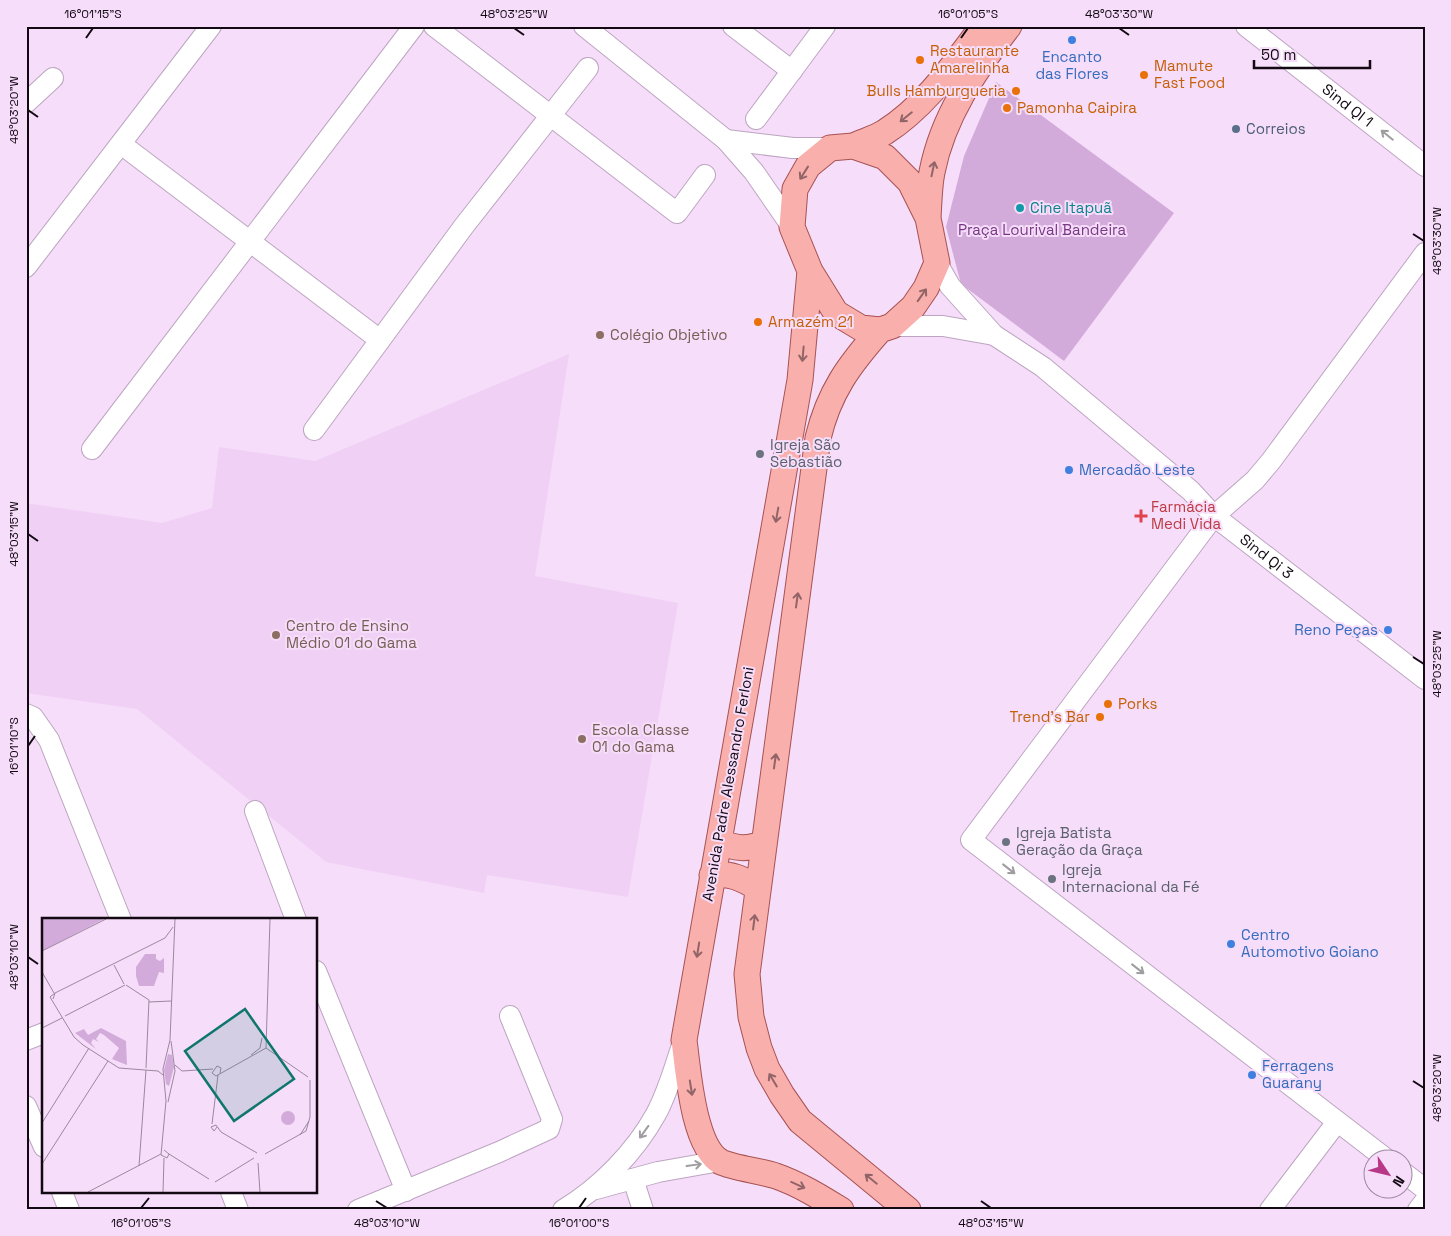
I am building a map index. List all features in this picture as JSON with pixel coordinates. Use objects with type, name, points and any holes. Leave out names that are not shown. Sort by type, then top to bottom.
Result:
[{"type":"main road","points":[[886,328],[861,328],[836,313],[810,271],[792,227],[794,189],[808,166],[841,147],[884,133],[906,118],[924,101],[983,26]]},
{"type":"main road","points":[[928,218],[932,172],[946,124],[978,66],[1008,26]]},
{"type":"main road","points":[[841,147],[885,157],[910,182],[928,218],[937,263],[926,288],[913,307],[886,328],[853,361],[827,406],[818,438],[747,974],[751,1017],[767,1069],[800,1121],[902,1207]]},
{"type":"main road","name":"Avenida Padre Alessandro Ferloni","points":[[720,1161],[706,1146],[699,1130],[684,1040],[800,380],[810,271]]},
{"type":"main road","points":[[719,841],[735,848],[748,849],[764,843]]},
{"type":"main road","points":[[712,876],[727,874],[735,876],[758,888]]},
{"type":"main road","points":[[720,1161],[778,1176],[814,1193],[840,1210]]},
{"type":"street","points":[[26,268],[211,26]]},
{"type":"street","points":[[92,449],[414,26]]},
{"type":"street","points":[[434,26],[551,114],[677,213],[705,175]]},
{"type":"street","points":[[584,26],[726,140],[754,172],[792,227]]},
{"type":"street","points":[[733,26],[792,71]]},
{"type":"street","points":[[756,119],[825,26]]},
{"type":"street","name":"Sind QI 1","points":[[1246,26],[1425,166]]},
{"type":"street","points":[[314,430],[464,226],[588,68]]},
{"type":"street","points":[[26,103],[53,78]]},
{"type":"street","points":[[726,140],[793,148],[841,147]]},
{"type":"street","points":[[121,144],[380,340]]},
{"type":"street","points":[[1372,1148],[971,840],[1214,516],[1255,480],[1271,461],[1425,253]]},
{"type":"street","points":[[937,263],[950,286],[984,330]]},
{"type":"street","points":[[886,328],[943,326],[984,330]]},
{"type":"street","name":"Sind Qi 3","points":[[984,330],[1043,367],[1191,491],[1214,516],[1425,679]]},
{"type":"street","points":[[26,714],[33,717],[49,740],[119,918]]},
{"type":"street","points":[[255,811],[295,918]]},
{"type":"street","points":[[318,975],[406,1191]]},
{"type":"street","points":[[358,1210],[549,1129],[552,1118],[510,1016]]},
{"type":"street","points":[[26,1040],[42,1034]]},
{"type":"street","points":[[563,1210],[596,1189],[634,1145],[656,1113],[672,1078],[684,1040]]},
{"type":"street","points":[[26,1106],[42,1142]]},
{"type":"street","points":[[1270,1210],[1338,1122]]},
{"type":"street","points":[[596,1189],[689,1165],[720,1161]]},
{"type":"street","points":[[633,1179],[643,1210]]},
{"type":"street","points":[[1414,1180],[1425,1189]]},
{"type":"street","points":[[63,1194],[69,1210]]},
{"type":"street","points":[[232,1194],[238,1210]]},
{"type":"street","points":[[1418,1210],[1425,1201]]},
{"type":"shaded area","name":"Centro de Ensino Médio 01 do Gama","points":[[569,354],[535,576],[678,603],[628,897],[487,875],[484,893],[326,862],[137,709],[26,693],[26,503],[162,523],[212,508],[219,447],[315,461]]},
{"type":"green space","name":"Praça Lourival Bandeira","points":[[996,82],[1174,213],[1064,361],[961,284],[946,227],[964,156]]},
{"type":"place","name":"Encanto das Flores","points":[[1072,40]]},
{"type":"place","name":"Restaurante Amarelinha","points":[[920,60]]},
{"type":"place","name":"Mamute Fast Food","points":[[1144,75]]},
{"type":"place","name":"Bulls Hamburgueria","points":[[1016,91]]},
{"type":"place","name":"Pamonha Caipira","points":[[1007,108]]},
{"type":"place","name":"Correios","points":[[1236,129]]},
{"type":"place","name":"Cine Itapuã","points":[[1020,208]]},
{"type":"place","name":"Armazém 21","points":[[758,322]]},
{"type":"place","name":"Colégio Objetivo","points":[[600,335]]},
{"type":"place","name":"Igreja São Sebastião","points":[[760,454]]},
{"type":"place","name":"Mercadão Leste","points":[[1069,470]]},
{"type":"place","name":"Farmácia Medi Vida","points":[[1141,516]]},
{"type":"place","name":"Reno Peças","points":[[1388,630]]},
{"type":"place","name":"Centro de Ensino Médio 01 do Gama","points":[[276,635]]},
{"type":"place","name":"Porks","points":[[1108,704]]},
{"type":"place","name":"Trend's Bar","points":[[1100,717]]},
{"type":"place","name":"Escola Classe 01 do Gama","points":[[582,739]]},
{"type":"place","name":"Igreja Batista Geração da Graça","points":[[1006,842]]},
{"type":"place","name":"Igreja Internacional da Fé","points":[[1052,879]]},
{"type":"place","name":"Centro Automotivo Goiano","points":[[1231,944]]},
{"type":"place","name":"Ferragens Guarany","points":[[1252,1075]]}]
